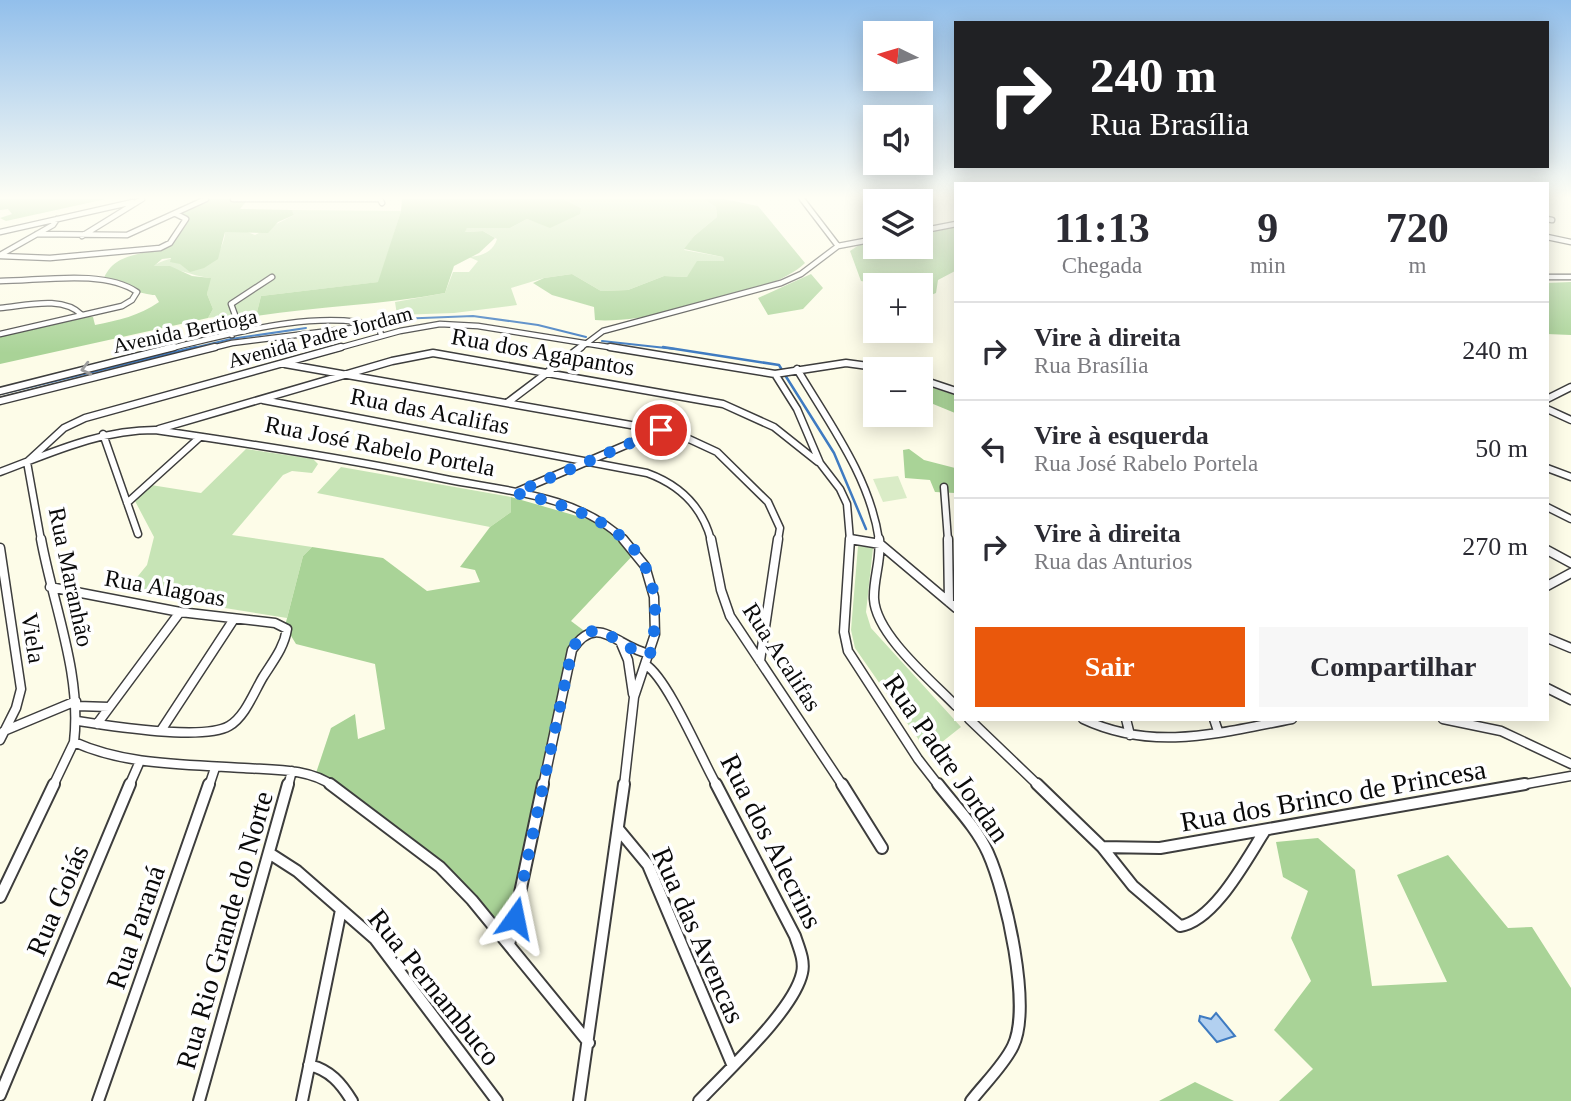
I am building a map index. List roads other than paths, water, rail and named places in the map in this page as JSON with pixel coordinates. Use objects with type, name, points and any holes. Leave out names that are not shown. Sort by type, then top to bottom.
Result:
[{"type":"street","points":[[0,256],[50,258],[150,250]]},
{"type":"street","points":[[507,403],[584,343],[613,327],[781,283],[801,274],[832,250]]},
{"type":"street","points":[[232,335],[231,323],[235,315],[231,304],[272,276]]},
{"type":"street","points":[[1549,277],[1571,277]]},
{"type":"street","points":[[0,281],[90,278],[136,289],[132,300],[118,307],[0,334]]},
{"type":"street","points":[[0,308],[64,304],[76,307],[82,315]]},
{"type":"street","name":"Avenida Bertioga","points":[[0,391],[232,335],[320,321],[366,319],[378,325]]},
{"type":"street","points":[[318,331],[320,321]]},
{"type":"street","name":"Avenida Padre Jordam","points":[[27,462],[64,428],[85,418],[381,335],[429,325],[461,324],[775,374]]},
{"type":"street","points":[[378,325],[400,331]]},
{"type":"street","points":[[378,325],[381,335]]},
{"type":"street","name":"Avenida Bertioga","points":[[0,401],[232,343],[378,325]]},
{"type":"street","name":"Rua dos Agapantos","points":[[155,430],[412,356],[433,353],[710,400],[750,413],[798,443],[820,463]]},
{"type":"street","points":[[282,363],[661,430],[686,436],[717,452],[774,510],[780,528],[760,662]]},
{"type":"street","points":[[798,443],[809,440],[788,392],[775,374],[797,369],[863,363]]},
{"type":"street","points":[[797,369],[866,487],[875,511],[880,544],[874,583],[878,617],[899,647],[954,704]]},
{"type":"street","points":[[933,383],[954,390]]},
{"type":"street","points":[[1549,398],[1571,387]]},
{"type":"street","name":"Rua das Acalifas","points":[[263,400],[590,461]]},
{"type":"street","points":[[1549,410],[1571,420]]},
{"type":"street","name":"Rua José Rabelo Portela","points":[[0,472],[103,435],[128,430],[155,430],[328,455],[552,501],[595,517],[611,527],[636,552],[645,566],[654,597],[656,616],[650,654],[634,697]]},
{"type":"street","points":[[515,493],[661,430]]},
{"type":"street","points":[[103,435],[138,534]]},
{"type":"street","points":[[127,503],[200,437]]},
{"type":"street","name":"Rua Padre Jordan","points":[[809,440],[820,463],[844,497],[850,516],[844,632],[848,651],[918,759],[981,839],[989,854],[1001,893],[1017,967],[1020,992],[1018,1030],[1013,1047],[971,1101]]},
{"type":"street","name":"Rua Acalifas","points":[[590,461],[658,475],[670,481],[691,500],[709,531],[724,604],[882,848]]},
{"type":"street","name":"Rua Maranhão","points":[[27,462],[50,587],[77,704],[78,721],[74,742]]},
{"type":"street","points":[[1549,469],[1571,477]]},
{"type":"street","points":[[944,487],[950,566],[948,602]]},
{"type":"street","points":[[1549,509],[1571,519]]},
{"type":"street","points":[[850,539],[880,544],[954,606]]},
{"type":"street","name":"Viela","points":[[0,548],[21,689],[0,740]]},
{"type":"street","points":[[1549,551],[1571,563]]},
{"type":"street","points":[[1549,585],[1571,573]]},
{"type":"street","name":"Rua Alagoas","points":[[50,587],[180,612],[275,623],[287,629],[283,644],[234,721],[217,730],[162,729]]},
{"type":"street","points":[[97,724],[180,612]]},
{"type":"street","points":[[78,721],[162,729],[234,619]]},
{"type":"street","points":[[509,945],[572,650],[581,637],[593,631],[604,632],[635,652],[650,654]]},
{"type":"street","points":[[1549,639],[1571,648]]},
{"type":"street","points":[[579,1101],[619,830],[634,697],[628,660],[620,641]]},
{"type":"street","name":"Rua dos Alecrins","points":[[646,666],[652,669],[667,693],[801,951],[803,972],[792,1000],[699,1101]]},
{"type":"street","points":[[1549,689],[1571,699]]},
{"type":"street","points":[[3,732],[77,704],[109,707]]},
{"type":"street","points":[[971,721],[1102,847],[1133,886],[1180,926],[1190,927],[1219,897],[1264,832]]},
{"type":"street","points":[[1088,721],[1108,730],[1130,735],[1166,738],[1280,721]]},
{"type":"street","points":[[1126,721],[1130,735]]},
{"type":"street","points":[[1215,721],[1218,731]]},
{"type":"street","points":[[1452,721],[1501,732],[1571,764]]},
{"type":"street","points":[[0,897],[74,742],[96,752],[140,761],[292,771],[315,776],[333,786],[440,867],[472,900],[589,1043]]},
{"type":"street","name":"Rua Goiás","points":[[0,1095],[140,761]]},
{"type":"street","name":"Rua Paraná","points":[[98,1101],[215,768]]},
{"type":"street","name":"Rua Rio Grande do Norte","points":[[199,1101],[292,771]]},
{"type":"street","name":"Rua dos Brinco de Princesa","points":[[1102,847],[1160,848],[1264,832],[1571,776]]},
{"type":"street","name":"Rua das Avencas","points":[[619,830],[648,865],[732,1064]]},
{"type":"street","name":"Rua Pernambuco","points":[[269,853],[297,871],[375,939],[497,1101]]},
{"type":"street","points":[[302,1101],[341,910]]},
{"type":"street","points":[[309,1065],[332,1073],[352,1101]]},
{"type":"water","points":[[1216,1013],[1235,1036],[1217,1042],[1199,1021],[1200,1016],[1211,1019]]},
{"type":"waterway","points":[[397,319],[473,316],[538,325],[586,337]]},
{"type":"waterway","points":[[189,349],[231,339],[306,328]]},
{"type":"waterway","points":[[602,341],[675,349]]},
{"type":"waterway","points":[[0,394],[196,347]]},
{"type":"waterway","points":[[663,347],[779,365],[782,370]]},
{"type":"waterway","points":[[785,375],[834,453],[866,529]]}]
